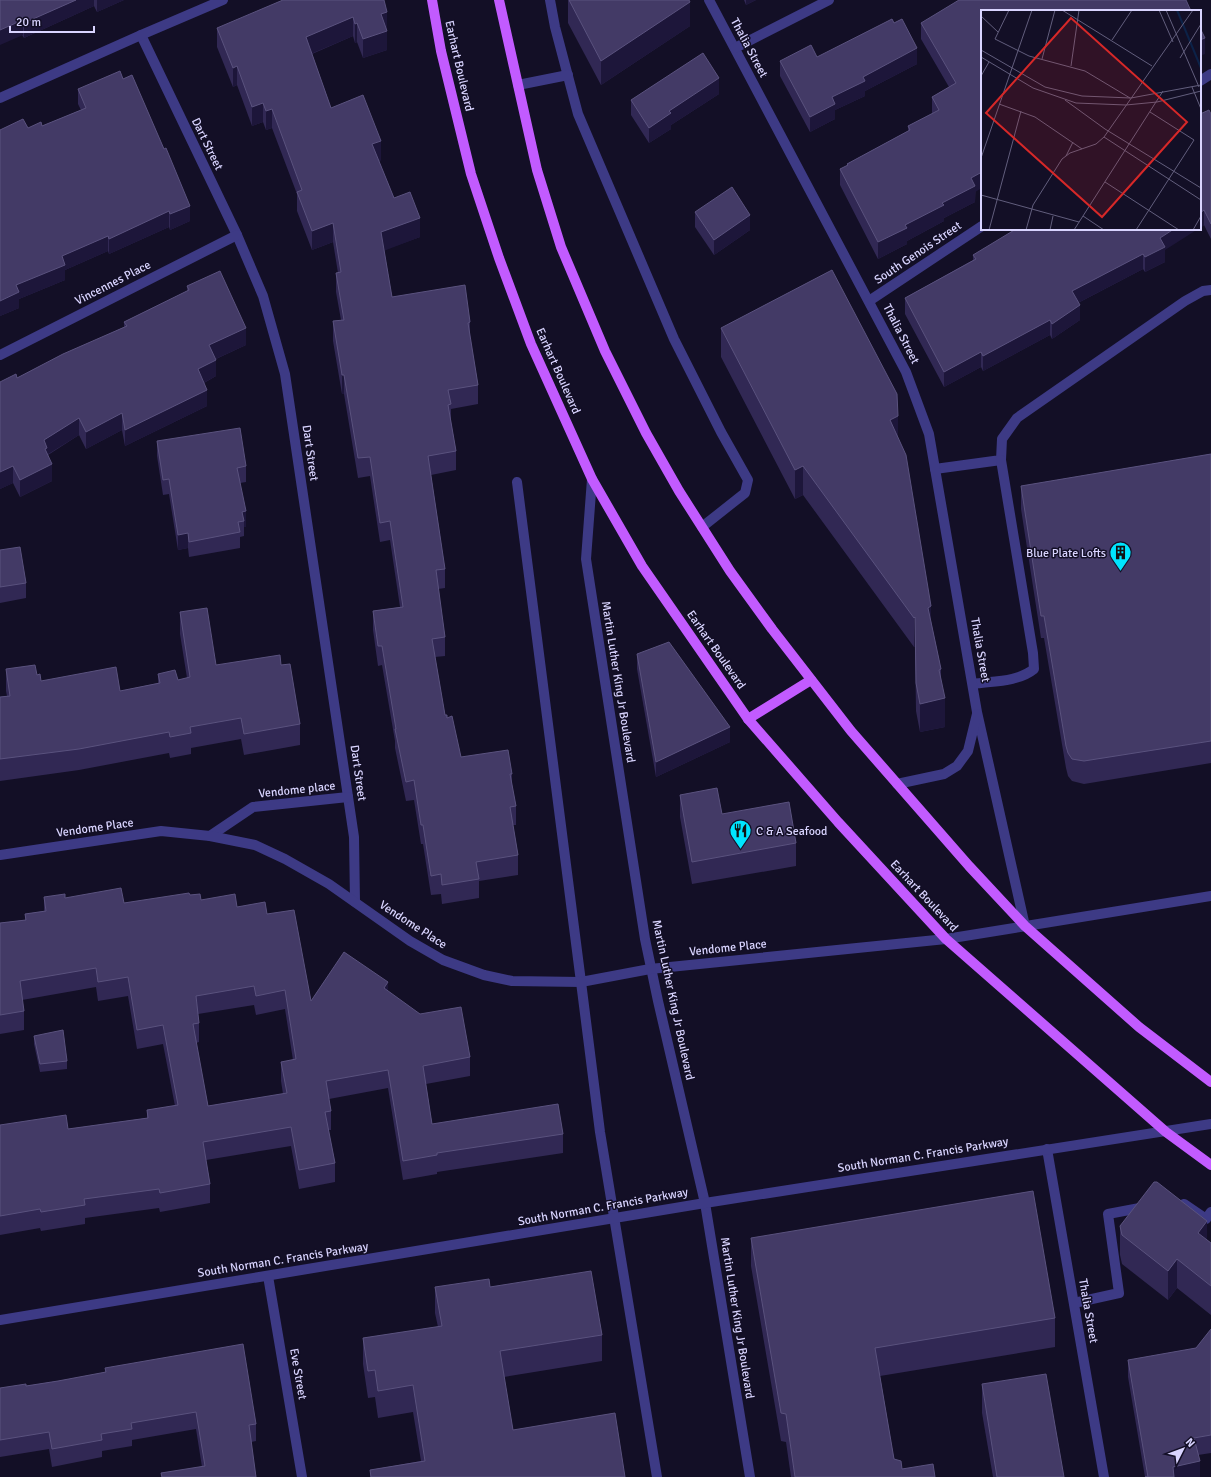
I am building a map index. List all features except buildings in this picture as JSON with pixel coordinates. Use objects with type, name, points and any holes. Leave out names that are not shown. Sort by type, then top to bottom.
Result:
[{"type":"main road","name":"Earhart Boulevard","points":[[432,0],[441,51],[472,174],[499,258],[531,344],[592,479],[642,566],[748,719],[838,822],[946,939],[1166,1132],[1211,1165]]},
{"type":"main road","points":[[499,0],[537,170],[561,247],[605,351],[646,433],[702,527],[738,582],[772,629],[851,731],[969,866],[1025,926],[1139,1027],[1211,1082]]},
{"type":"main road","points":[[748,719],[811,680]]},
{"type":"street","points":[[0,98],[223,0]]},
{"type":"street","points":[[550,0],[555,27],[578,114],[674,339],[720,432],[748,480],[745,492],[702,527]]},
{"type":"street","name":"Thalia Street","points":[[709,0],[906,372],[929,434],[978,712],[1025,926]]},
{"type":"street","points":[[735,48],[829,0]]},
{"type":"street","name":"Dart Street","points":[[141,35],[237,235],[263,296],[285,374],[354,837],[355,902]]},
{"type":"street","points":[[1201,80],[1211,74]]},
{"type":"street","points":[[518,85],[568,75]]},
{"type":"street","name":"South Genois Street","points":[[869,301],[981,227]]},
{"type":"street","name":"Vincennes Place","points":[[0,355],[237,235]]},
{"type":"street","points":[[973,684],[1018,678],[1027,675],[1034,669],[1033,653],[1001,460],[1002,439],[1017,418],[1185,301],[1203,291],[1211,290]]},
{"type":"street","points":[[935,469],[1001,460]]},
{"type":"street","name":"Martin Luther King Jr Boulevard","points":[[592,479],[586,559],[650,969],[705,1202],[750,1477]]},
{"type":"street","points":[[517,482],[600,1132],[657,1477]]},
{"type":"street","name":"Thalia Street","points":[[897,784],[944,774],[956,766],[968,751],[978,712]]},
{"type":"street","name":"Vendome place","points":[[210,836],[253,807],[348,797]]},
{"type":"street","name":"Vendome Place","points":[[0,855],[161,832],[210,836],[255,845],[329,884],[410,941],[444,960],[484,975],[512,981],[581,982],[650,969],[946,939]]},
{"type":"street","points":[[946,939],[1211,896]]},
{"type":"street","name":"South Norman C. Francis Parkway","points":[[0,1320],[705,1202],[1211,1124]]},
{"type":"street","name":"Thalia Street","points":[[1047,1149],[1104,1477]]},
{"type":"street","points":[[1172,1202],[1179,1200],[1209,1218]]},
{"type":"street","points":[[1074,1303],[1119,1293],[1108,1214],[1158,1205]]},
{"type":"street","name":"Eve Street","points":[[268,1276],[302,1477]]},
{"type":"place","name":"Blue Plate Lofts","points":[[1121,572]]},
{"type":"place","name":"C & A Seafood","points":[[740,850]]}]
